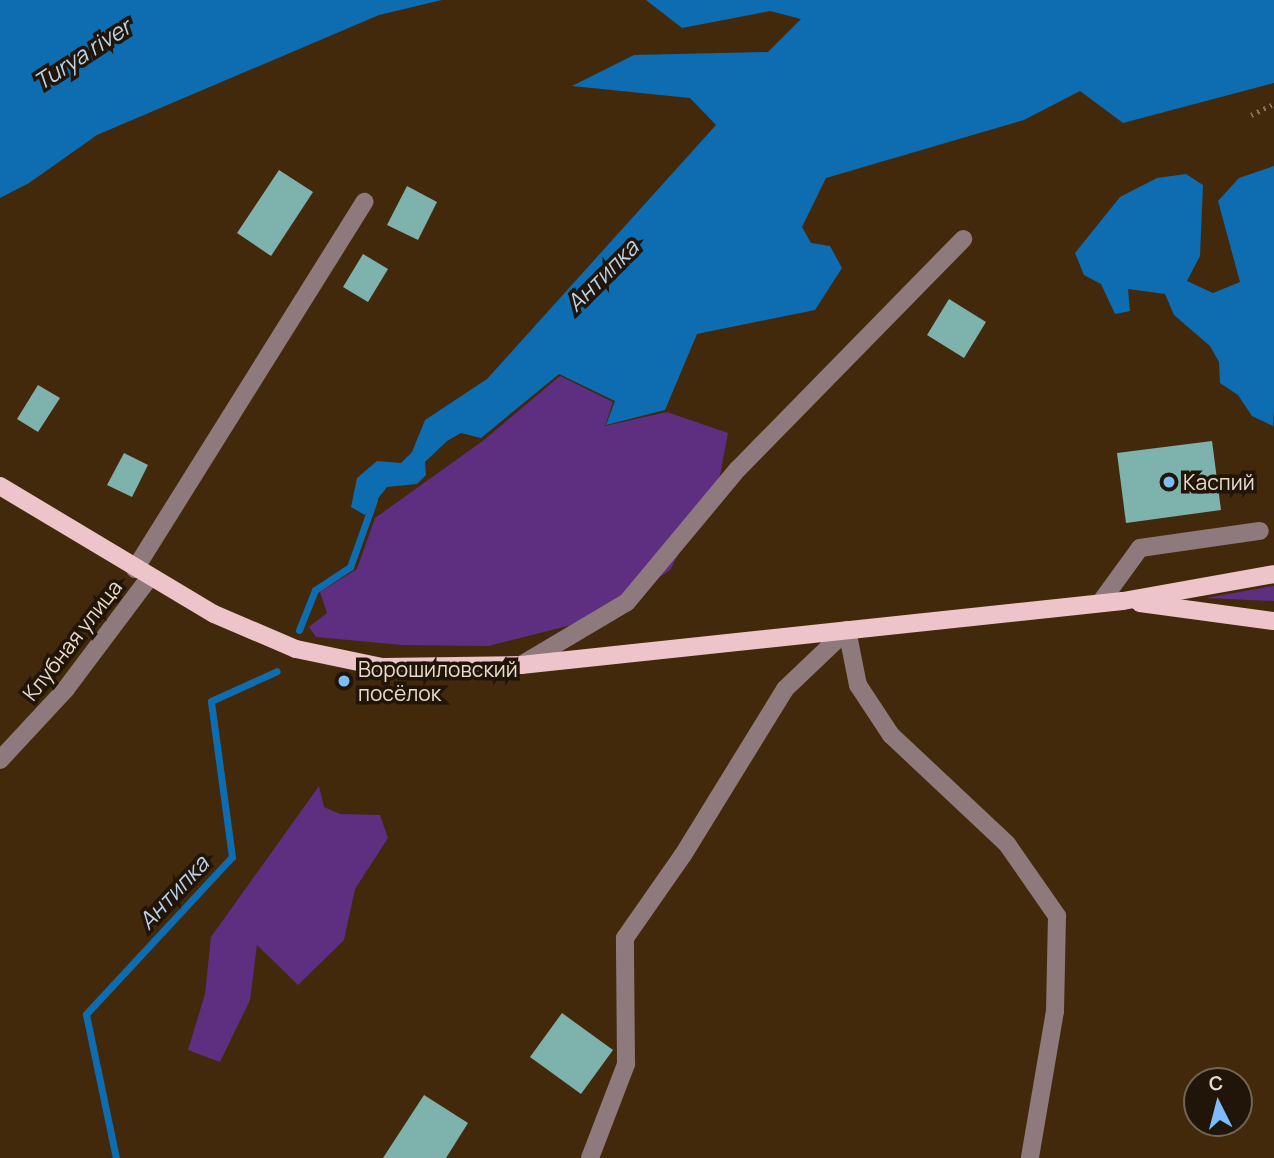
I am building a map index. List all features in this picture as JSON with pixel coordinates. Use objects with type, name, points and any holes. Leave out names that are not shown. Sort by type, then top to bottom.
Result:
[{"type":"main road","points":[[0,486],[142,574],[273,639],[343,662],[464,669],[521,665],[1123,601],[1274,574]]},
{"type":"main road","points":[[1123,601],[1274,621]]},
{"type":"street","name":"Клубная улица","points":[[0,760],[65,690],[142,574],[364,202]]},
{"type":"street","points":[[521,665],[627,602],[737,468],[963,239]]},
{"type":"street","points":[[1100,603],[1140,548],[1260,531]]},
{"type":"street","points":[[590,1158],[626,1064],[625,938],[683,855],[785,689],[847,630]]},
{"type":"street","points":[[847,630],[858,685],[891,735],[1007,844],[1057,916],[1055,1011],[1030,1158]]},
{"type":"path","points":[[1251,115],[1274,104]]},
{"type":"shaded area","points":[[560,376],[613,402],[605,426],[667,412],[728,433],[719,480],[670,570],[599,618],[488,646],[402,645],[316,637],[309,627],[327,613],[320,592],[357,569],[375,518],[484,440]]},
{"type":"shaded area","points":[[1274,586],[1274,601],[1205,598]]},
{"type":"shaded area","points":[[319,786],[324,807],[340,814],[380,815],[388,838],[355,889],[344,940],[298,985],[257,945],[250,1000],[220,1062],[188,1050],[205,994],[211,937]]},
{"type":"water","name":"Turya river","points":[[0,0],[442,0],[379,15],[97,135],[29,183],[0,198]]},
{"type":"water","points":[[646,0],[1274,0],[1274,83],[1123,123],[1080,91],[1024,120],[826,178],[802,227],[811,243],[830,246],[842,268],[815,310],[697,334],[665,410],[606,425],[615,401],[559,374],[481,438],[461,433],[447,441],[425,462],[426,475],[417,484],[387,487],[365,515],[351,507],[357,478],[377,461],[401,463],[412,452],[425,420],[487,379],[716,125],[690,98],[572,86],[634,55],[768,52],[801,19],[770,11],[682,28]]},
{"type":"water","points":[[1274,166],[1273,426],[1252,416],[1238,395],[1220,383],[1219,362],[1210,346],[1174,315],[1165,294],[1128,289],[1130,311],[1115,314],[1101,284],[1084,275],[1075,253],[1120,197],[1157,178],[1186,174],[1203,185],[1200,256],[1187,281],[1213,293],[1240,282],[1218,201],[1239,178]]},
{"type":"building","points":[[279,170],[313,192],[271,256],[237,233]]},
{"type":"building","points":[[407,186],[437,202],[418,240],[387,225]]},
{"type":"building","points":[[363,254],[388,269],[368,302],[343,287]]},
{"type":"building","points":[[949,299],[986,322],[964,358],[927,335]]},
{"type":"building","points":[[38,385],[60,398],[38,432],[17,419]]},
{"type":"building","name":"Каспий","points":[[1212,441],[1221,510],[1126,523],[1117,453]]},
{"type":"building","points":[[124,453],[148,465],[132,497],[107,485]]},
{"type":"building","points":[[562,1013],[613,1050],[581,1094],[530,1057]]},
{"type":"building","points":[[424,1095],[468,1123],[446,1158],[383,1158]]},
{"type":"waterway","name":"Антипка","points":[[299,630],[315,590],[350,567],[374,500]]},
{"type":"waterway","name":"Антипка","points":[[116,1158],[86,1014],[232,857],[211,701],[277,671]]},
{"type":"place","name":"Каспий","points":[[1169,482]]},
{"type":"place","name":"Ворошиловский посёлок","points":[[344,681]]}]
